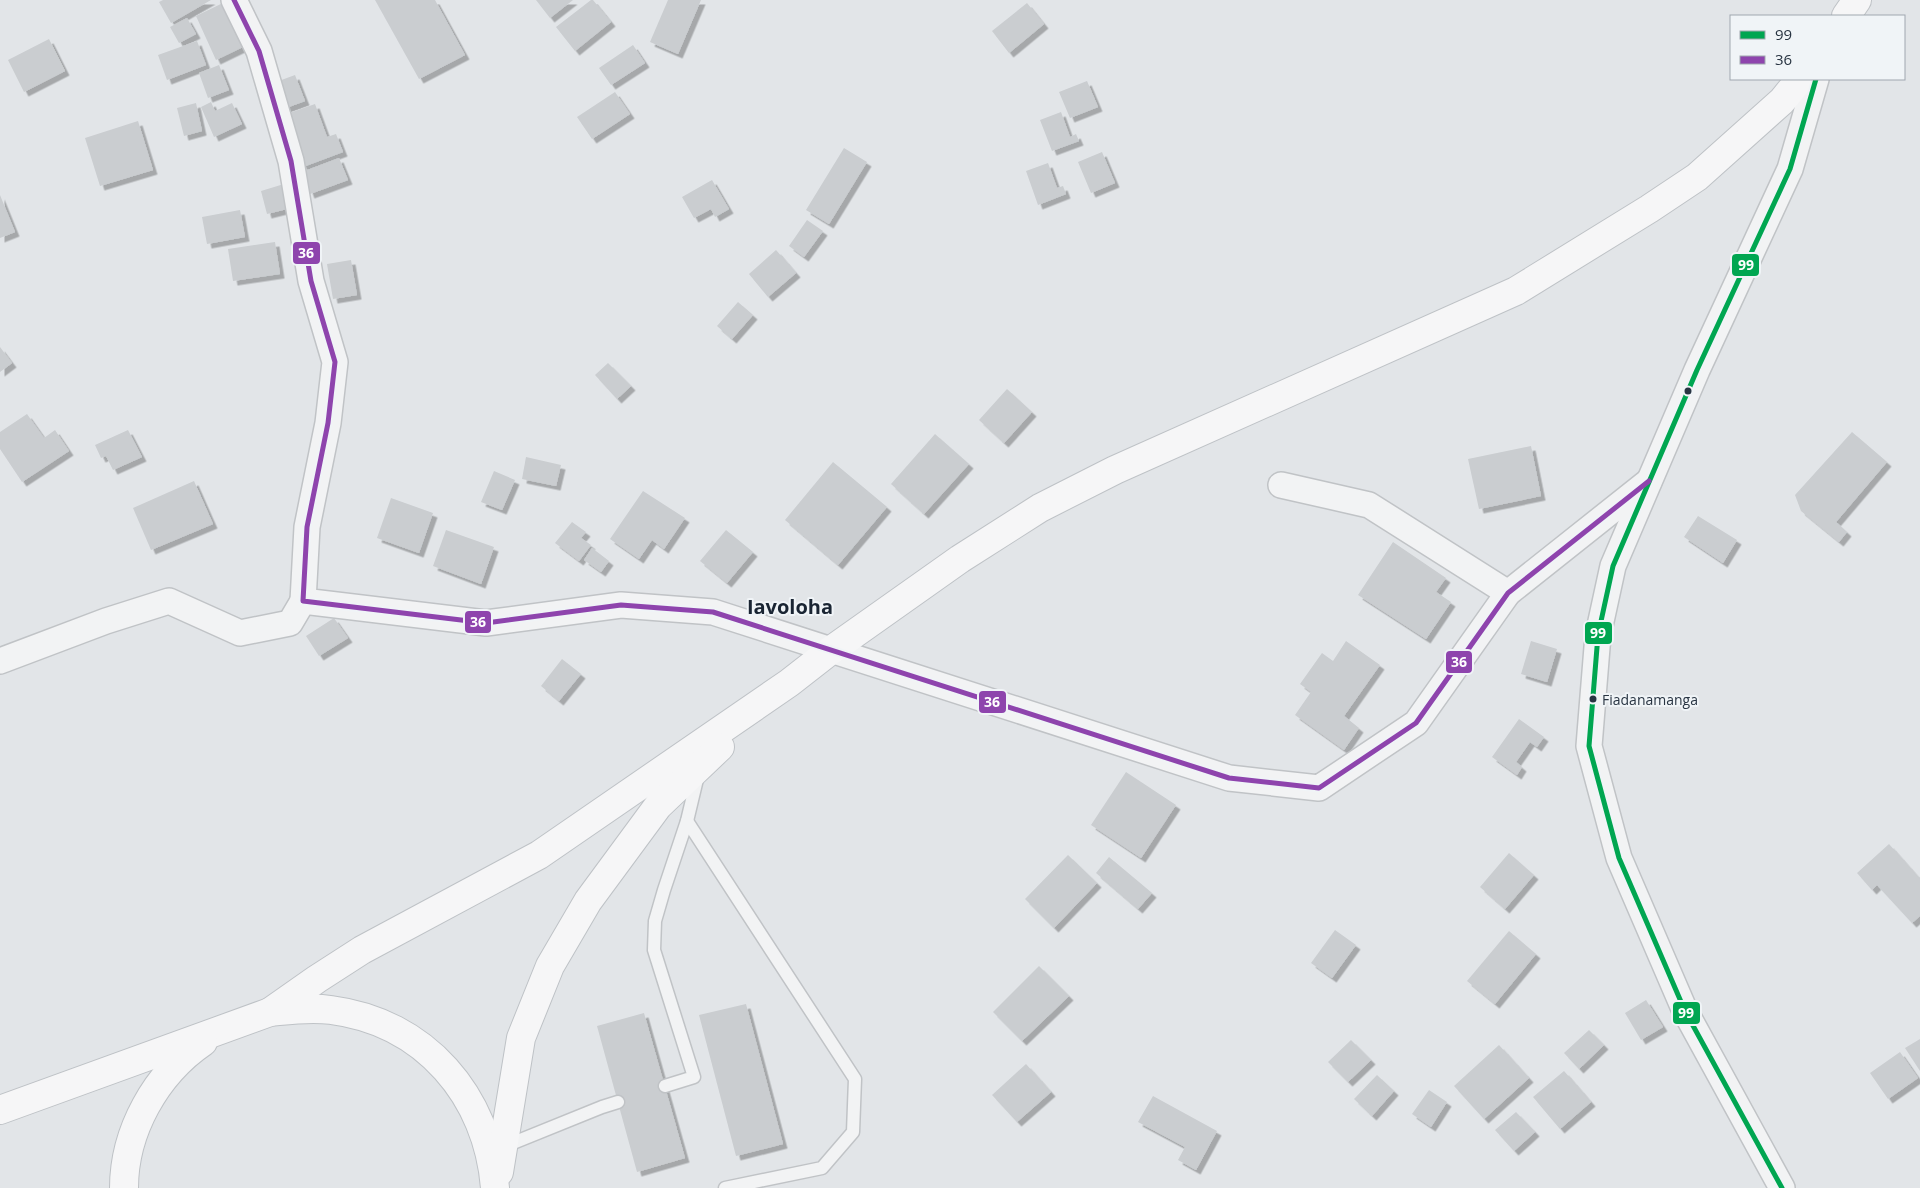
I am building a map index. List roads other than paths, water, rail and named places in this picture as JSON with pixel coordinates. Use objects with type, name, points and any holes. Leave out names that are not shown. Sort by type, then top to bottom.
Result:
[{"type":"main road","points":[[1847,15],[1857,0]]},
{"type":"main road","points":[[270,1012],[362,950],[539,855],[789,683],[830,651],[960,559],[1040,508],[1115,470],[1516,291],[1698,177],[1782,101],[1799,80]]},
{"type":"main road","points":[[496,1188],[521,1038],[550,966],[588,901],[658,806],[789,683]]},
{"type":"main road","points":[[0,1110],[270,1012],[307,1009],[330,1010],[359,1015],[387,1026],[414,1041],[437,1060],[457,1082],[473,1107],[485,1134],[493,1164],[496,1188]]},
{"type":"main road","points":[[124,1188],[124,1175],[130,1144],[141,1115],[156,1088],[177,1064],[200,1043],[228,1027]]},
{"type":"street","points":[[0,660],[106,621],[170,601],[240,633],[290,623],[303,601],[307,527],[328,423],[335,362],[311,281],[291,161],[259,51],[234,0]]},
{"type":"street","points":[[1782,1188],[1686,1012],[1619,858],[1589,746],[1598,635],[1613,566],[1697,370],[1790,169],[1816,80]]},
{"type":"street","points":[[303,601],[486,622],[621,605],[713,612],[1229,778],[1319,788],[1416,723],[1508,593],[1649,481]]},
{"type":"street","points":[[1281,485],[1369,505],[1508,593]]},
{"type":"lane","points":[[665,1086],[694,1077],[654,950],[655,921],[687,821],[700,766]]},
{"type":"lane","points":[[687,821],[855,1079],[853,1132],[822,1168],[724,1188]]},
{"type":"lane","points":[[504,1147],[618,1102]]},
{"type":"place","name":"Fiadanamanga","points":[[1593,699]]},
{"type":"district","name":"Iavoloha","points":[[790,606]]}]
